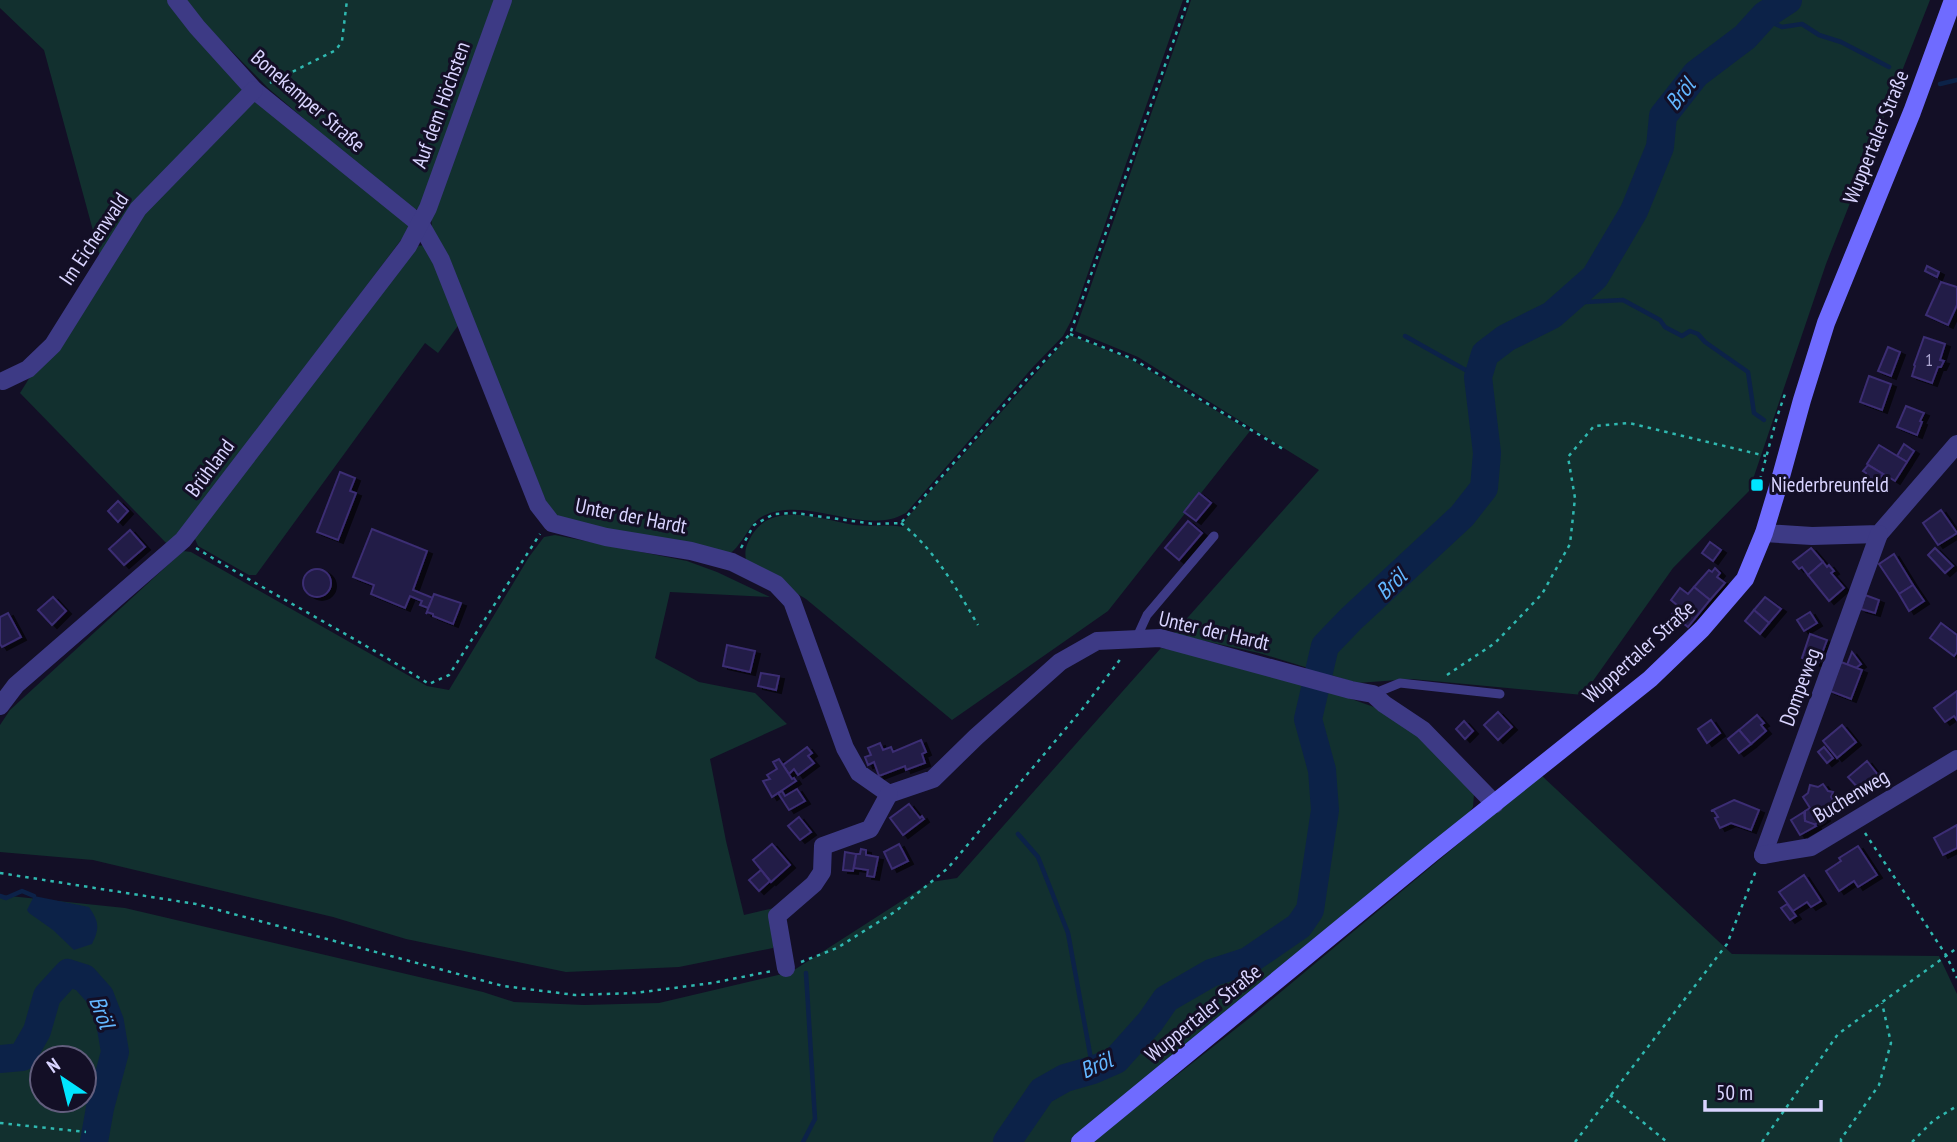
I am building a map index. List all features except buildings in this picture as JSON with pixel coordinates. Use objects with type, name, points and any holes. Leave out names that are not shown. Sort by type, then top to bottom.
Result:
[{"type":"main road","name":"Wuppertaler Straße","points":[[1080,1142],[1650,679],[1702,629],[1745,579],[1764,533],[1826,323],[1951,24],[1953,0]]},
{"type":"street","name":"Bonekamper Straße","points":[[176,0],[254,90],[421,225]]},
{"type":"street","name":"Auf dem Höchsten","points":[[421,225],[503,0]]},
{"type":"street","name":"Im Eichenwald","points":[[3,381],[27,369],[52,345],[138,209],[254,90]]},
{"type":"street","name":"Unter der Hardt","points":[[421,225],[442,260],[538,505],[549,520],[606,537],[691,551],[732,562],[776,584],[792,601],[845,748],[859,773],[889,794],[933,779],[1060,662],[1097,641],[1160,638],[1373,694],[1423,730],[1495,804]]},
{"type":"street","name":"Brühland","points":[[0,706],[16,685],[183,540],[408,246],[421,225]]},
{"type":"street","points":[[1764,533],[1812,536],[1878,534],[1957,444]]},
{"type":"street","name":"Dompeweg","points":[[1763,855],[1878,534]]},
{"type":"street","name":"Buchenweg","points":[[1763,855],[1811,847],[1957,759]]},
{"type":"street","points":[[786,968],[777,916],[814,884],[822,872],[823,846],[870,829],[889,794]]},
{"type":"lane","points":[[1136,639],[1147,615],[1214,536]]},
{"type":"lane","points":[[1373,694],[1400,683],[1500,694]]},
{"type":"path","points":[[254,90],[336,50],[342,41],[347,0]]},
{"type":"path","points":[[901,523],[1070,334],[1188,0]]},
{"type":"path","points":[[1070,334],[1133,359],[1283,449]]},
{"type":"path","points":[[1430,686],[1495,643],[1542,594],[1570,544],[1574,498],[1568,457],[1594,426],[1629,423],[1766,456]]},
{"type":"path","points":[[732,562],[754,525],[774,514],[795,513],[874,524],[901,523],[917,536],[944,568],[978,625]]},
{"type":"path","points":[[183,540],[429,684],[449,675],[549,520]]},
{"type":"path","points":[[0,873],[196,904],[503,986],[575,995],[635,993],[712,983],[786,968],[837,948],[896,911],[948,868],[1084,707],[1136,639]]},
{"type":"path","points":[[1856,819],[1946,955],[1957,978]]},
{"type":"path","points":[[1575,1142],[1727,944],[1763,855]]},
{"type":"path","points":[[1762,1142],[1838,1034],[1957,948]]},
{"type":"path","points":[[1841,1142],[1879,1084],[1891,1043],[1882,1002]]},
{"type":"path","points":[[1610,1095],[1667,1142]]},
{"type":"path","points":[[1912,1142],[1934,1120],[1957,1107]]},
{"type":"path","points":[[0,1123],[86,1132]]},
{"type":"green space","points":[[0,0],[170,0],[249,88],[101,260],[44,50],[0,8]]},
{"type":"green space","points":[[181,0],[499,0],[425,205],[410,210],[268,88]]},
{"type":"green space","points":[[506,0],[1183,0],[1072,319],[1063,336],[906,513],[893,519],[876,521],[810,511],[778,511],[755,522],[728,556],[557,519],[548,506],[432,227],[431,217]]},
{"type":"green space","points":[[1191,0],[1930,0],[1826,264],[1749,491],[1673,568],[1583,695],[1412,679],[1357,683],[1259,653],[1173,634],[1319,470],[1138,357],[1075,331]]},
{"type":"green space","points":[[254,98],[406,220],[410,228],[170,547],[20,393],[136,220]]},
{"type":"green space","points":[[425,245],[460,323],[438,353],[425,343],[256,575],[249,575],[198,546],[194,532],[417,246]]},
{"type":"green space","points":[[1070,335],[1132,360],[1250,431],[1108,611],[952,720],[806,599],[746,560],[746,547],[761,524],[785,515],[814,517],[854,525],[903,527],[905,520]]},
{"type":"green space","points":[[555,535],[687,561],[770,597],[670,592],[655,658],[699,682],[755,693],[787,724],[710,759],[744,915],[774,908],[773,948],[679,967],[566,972],[406,939],[333,917],[93,860],[0,852],[0,725],[10,710],[183,551],[191,552],[427,686],[449,690],[529,557],[544,537]]},
{"type":"green space","points":[[1161,648],[1215,657],[1312,685],[1388,712],[1419,736],[1474,794],[1473,807],[1464,820],[1070,1142],[0,1142],[0,895],[125,908],[483,992],[514,1002],[584,1005],[659,1003],[791,972],[931,882],[957,878]]},
{"type":"green space","points":[[1541,775],[1732,954],[1939,956],[1957,994],[1957,1142],[1092,1142],[1252,1016]]},
{"type":"water","points":[[34,896],[89,907],[97,925],[92,944],[74,950],[53,930],[29,913],[27,910]]},
{"type":"waterway","name":"Bröl","points":[[1007,1142],[1042,1091],[1065,1078],[1116,1060],[1150,1022],[1166,999],[1211,973],[1248,961],[1299,926],[1310,910],[1325,810],[1322,770],[1308,719],[1325,646],[1462,516],[1484,488],[1487,453],[1478,377],[1485,354],[1506,338],[1552,315],[1595,277],[1634,211],[1660,147],[1663,116],[1696,74],[1745,37],[1765,15],[1788,0]]},
{"type":"waterway","points":[[1761,18],[1782,27],[1802,24],[1819,35],[1841,42],[1889,67]]},
{"type":"waterway","points":[[1940,84],[1957,80]]},
{"type":"waterway","points":[[1566,303],[1623,300],[1660,320],[1665,327],[1682,336],[1690,331],[1698,334],[1705,342],[1748,372],[1754,413],[1764,420]]},
{"type":"waterway","points":[[1405,336],[1478,377]]},
{"type":"waterway","points":[[1018,834],[1038,857],[1068,933],[1093,1070]]},
{"type":"waterway","points":[[0,896],[6,898],[22,891],[34,896]]},
{"type":"waterway","name":"Bröl","points":[[0,1059],[22,1057],[37,1031],[47,996],[68,973],[84,978],[100,996],[110,1022],[115,1052],[94,1142]]},
{"type":"waterway","points":[[803,1142],[815,1119],[806,973]]},
{"type":"place","name":"Niederbreunfeld","points":[[1757,485]]}]
